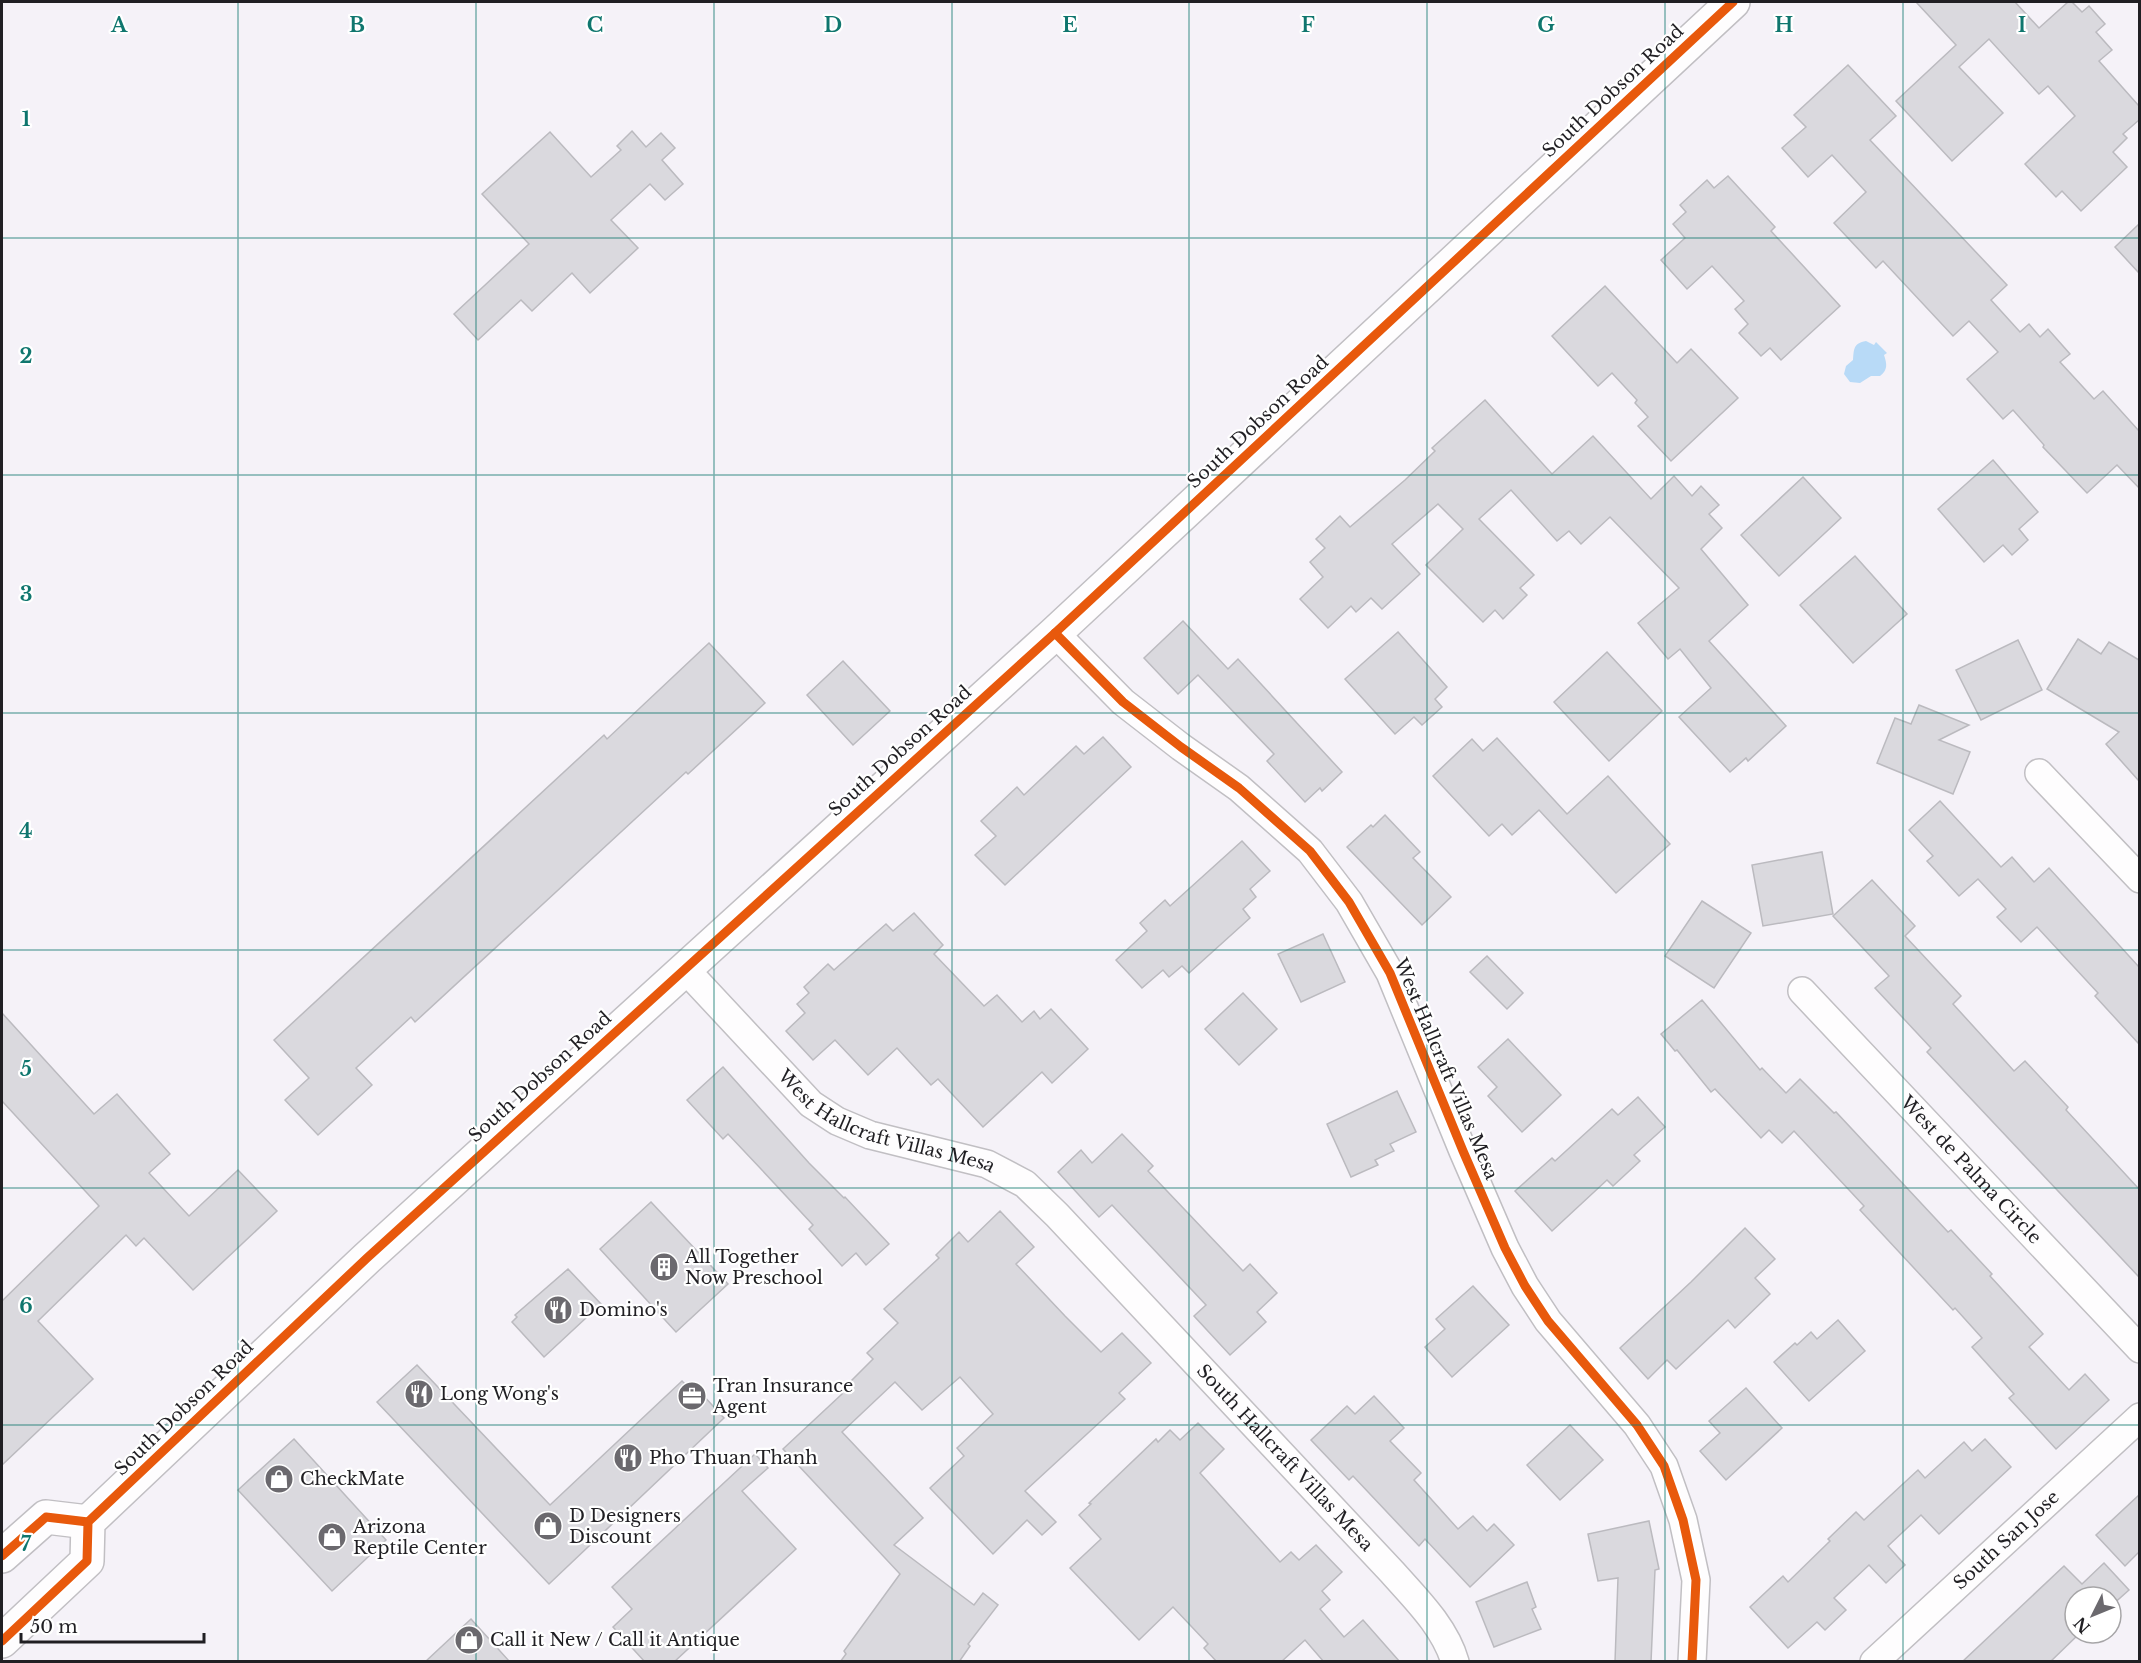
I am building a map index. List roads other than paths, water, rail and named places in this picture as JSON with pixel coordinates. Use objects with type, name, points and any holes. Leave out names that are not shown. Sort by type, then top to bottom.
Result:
[{"type":"main road","name":"South Dobson Road","points":[[88,1522],[351,1273],[1055,633],[1733,2]]},
{"type":"main road","points":[[2,1556],[46,1516],[88,1522],[87,1561],[2,1641]]},
{"type":"street","name":"West Hallcraft Villas Mesa","points":[[1055,633],[1123,702],[1239,788],[1310,851],[1349,902],[1390,973],[1463,1151],[1505,1248],[1525,1286],[1548,1322],[1637,1425],[1664,1466],[1683,1520],[1696,1580],[1692,1662]]},
{"type":"street","points":[[2039,773],[2139,879]]},
{"type":"street","name":"West Hallcraft Villas Mesa","points":[[684,968],[811,1104],[837,1120],[870,1135],[987,1164],[1025,1184],[1101,1262]]},
{"type":"street","name":"West de Palma Circle","points":[[1802,991],[2139,1350]]},
{"type":"street","name":"South Hallcraft Villas Mesa","points":[[1101,1262],[1421,1605],[1450,1645],[1455,1662]]},
{"type":"street","name":"South San Jose","points":[[1874,1662],[2139,1417]]},
{"type":"water","points":[[1866,341],[1874,345],[1876,342],[1887,353],[1884,355],[1886,369],[1880,376],[1871,376],[1860,383],[1850,382],[1844,374],[1846,366],[1853,360],[1856,345]]},
{"type":"place","name":"All Together Now Preschool","points":[[664,1267]]},
{"type":"place","name":"Domino's","points":[[558,1310]]},
{"type":"place","name":"Long Wong's","points":[[419,1394]]},
{"type":"place","name":"Tran Insurance Agent","points":[[692,1396]]},
{"type":"place","name":"Pho Thuan Thanh","points":[[628,1458]]},
{"type":"place","name":"CheckMate","points":[[279,1479]]},
{"type":"place","name":"D Designers Discount","points":[[548,1526]]},
{"type":"place","name":"Arizona Reptile Center","points":[[332,1537]]},
{"type":"place","name":"Call it New / Call it Antique","points":[[469,1640]]}]
